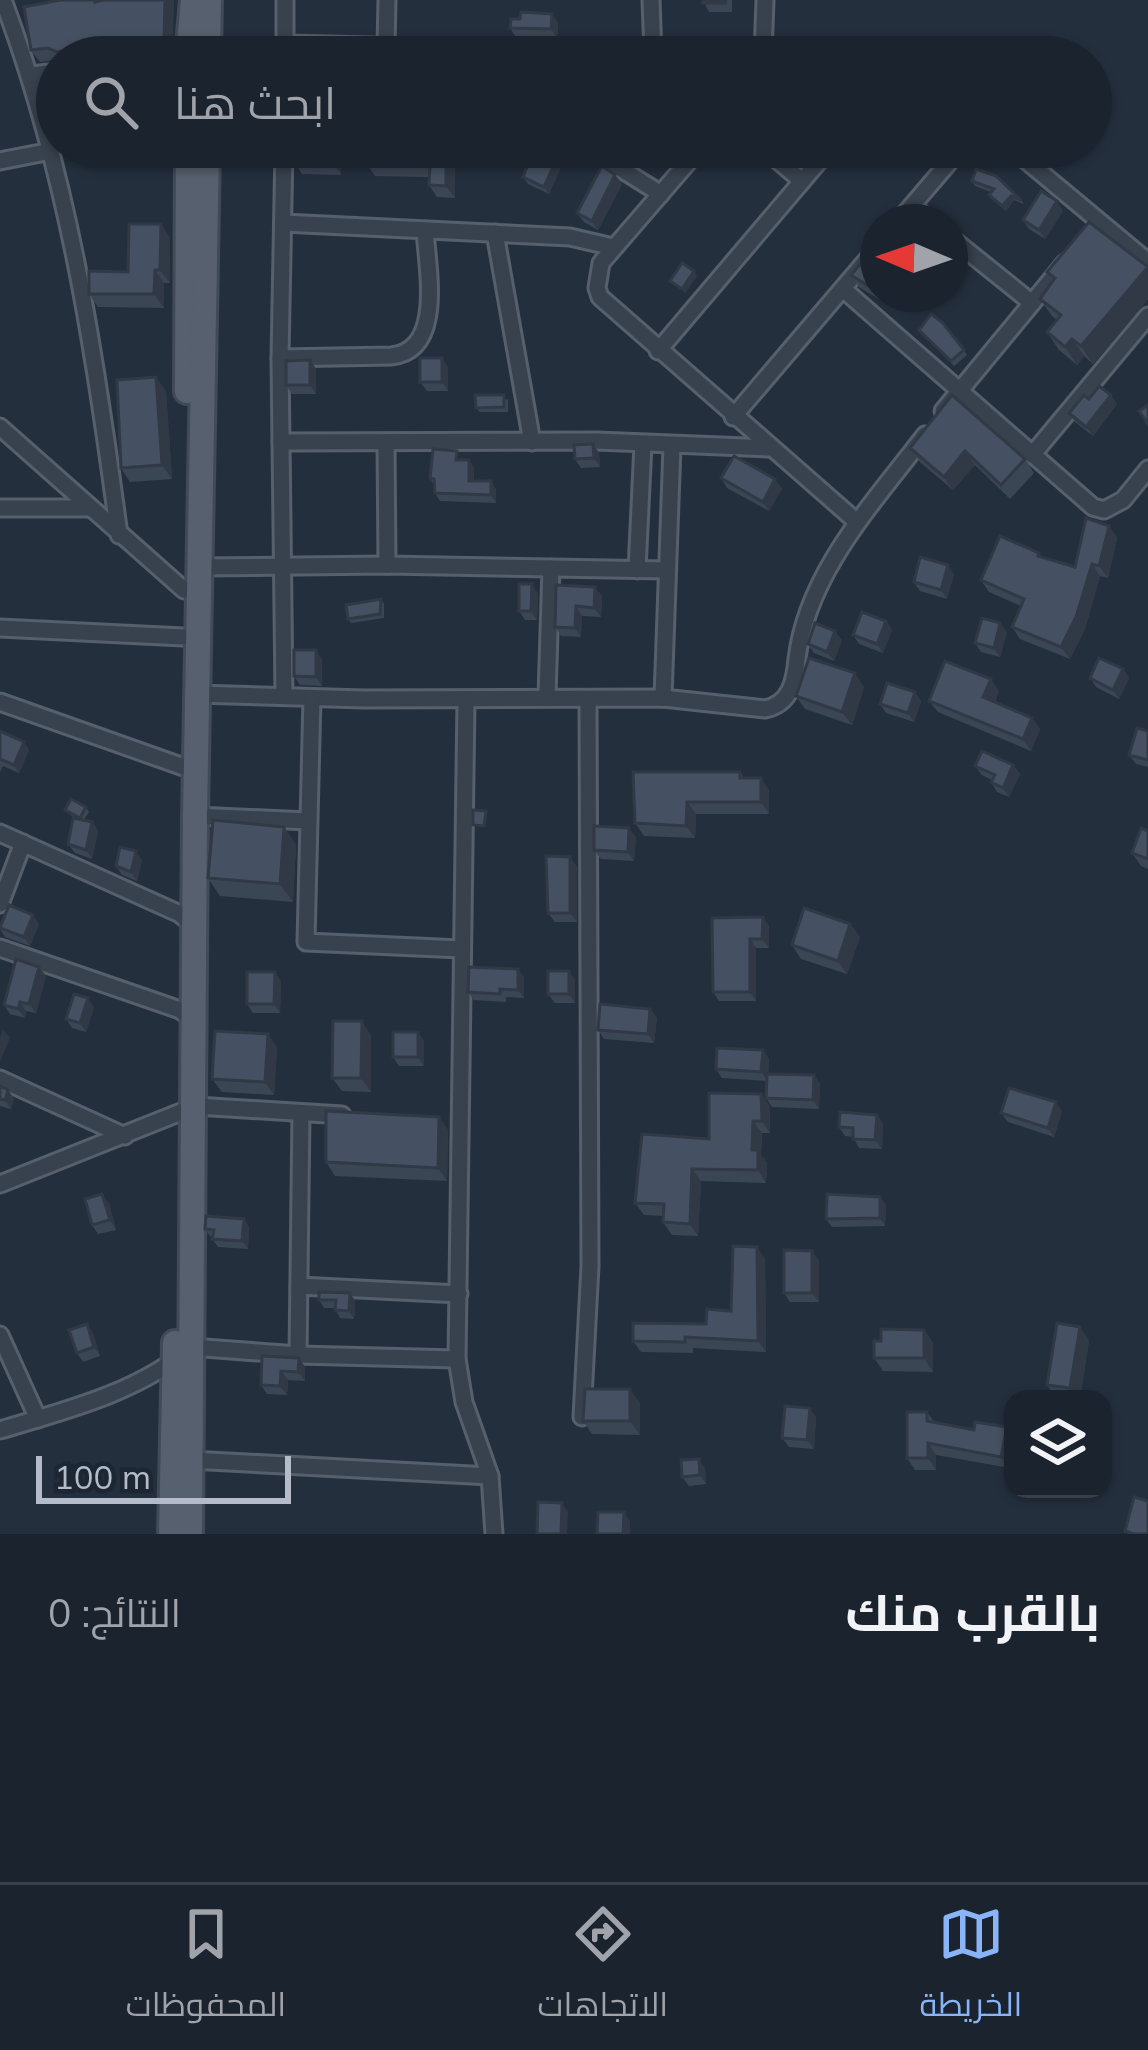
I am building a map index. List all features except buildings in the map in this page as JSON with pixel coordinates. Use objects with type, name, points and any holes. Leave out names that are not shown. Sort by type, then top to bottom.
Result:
[{"type":"main road","points":[[190,36],[193,0]]},
{"type":"main road","points":[[208,36],[209,0]]},
{"type":"main road","points":[[171,1531],[183,1354],[187,1109],[188,768],[183,637],[188,168]]},
{"type":"main road","points":[[187,920],[195,816],[188,768],[197,694],[207,168]]},
{"type":"main road","points":[[171,1531],[191,1460],[183,1354]]},
{"type":"street","points":[[2,0],[36,91]]},
{"type":"street","points":[[285,0],[285,36]]},
{"type":"street","points":[[386,36],[387,0]]},
{"type":"street","points":[[651,0],[652,36]]},
{"type":"street","points":[[764,0],[764,36]]},
{"type":"street","points":[[32,75],[36,75]]},
{"type":"street","points":[[0,161],[36,155]]},
{"type":"street","points":[[55,168],[72,229],[119,535]]},
{"type":"street","points":[[284,168],[280,442],[284,694]]},
{"type":"street","points":[[620,168],[661,194]]},
{"type":"street","points":[[683,168],[602,263],[600,297],[857,522]]},
{"type":"street","points":[[787,168],[802,181]]},
{"type":"street","points":[[658,351],[813,168]]},
{"type":"street","points":[[914,204],[944,168]]},
{"type":"street","points":[[1034,168],[1148,262]]},
{"type":"street","points":[[283,223],[570,237],[613,247]]},
{"type":"street","points":[[1085,240],[1098,224]]},
{"type":"street","points":[[280,358],[406,355],[415,348],[427,320],[425,230]]},
{"type":"street","points":[[495,233],[532,442]]},
{"type":"street","points":[[968,251],[1033,303]]},
{"type":"street","points":[[197,694],[466,700],[663,698],[765,709],[779,706],[796,674],[801,628],[857,522],[1072,256]]},
{"type":"street","points":[[733,417],[860,269]]},
{"type":"street","points":[[843,290],[1094,507],[1104,510],[1123,500],[1148,469]]},
{"type":"street","points":[[1032,454],[1148,316]]},
{"type":"street","points":[[0,427],[184,590]]},
{"type":"street","points":[[280,442],[770,448]]},
{"type":"street","points":[[386,442],[388,565]]},
{"type":"street","points":[[638,570],[643,444]]},
{"type":"street","points":[[663,698],[672,446]]},
{"type":"street","points":[[0,508],[89,508]]},
{"type":"street","points":[[200,567],[667,570]]},
{"type":"street","points":[[548,696],[551,568]]},
{"type":"street","points":[[0,628],[183,637]]},
{"type":"street","points":[[313,698],[306,942],[461,949]]},
{"type":"street","points":[[582,1417],[590,1266],[588,699]]},
{"type":"street","points":[[466,700],[457,1359],[464,1402],[490,1476],[494,1534]]},
{"type":"street","points":[[0,701],[188,768]]},
{"type":"street","points":[[195,816],[308,821]]},
{"type":"street","points":[[0,833],[187,920]]},
{"type":"street","points":[[0,904],[23,843]]},
{"type":"street","points":[[0,948],[186,1015]]},
{"type":"street","points":[[0,1079],[125,1136]]},
{"type":"street","points":[[0,1184],[187,1109],[369,1115]]},
{"type":"street","points":[[298,1355],[301,1113]]},
{"type":"street","points":[[436,1118],[459,1119]]},
{"type":"street","points":[[299,1286],[459,1294]]},
{"type":"street","points":[[0,1335],[38,1419]]},
{"type":"street","points":[[0,1430],[133,1384],[183,1354],[457,1359]]},
{"type":"street","points":[[191,1460],[490,1476]]}]
